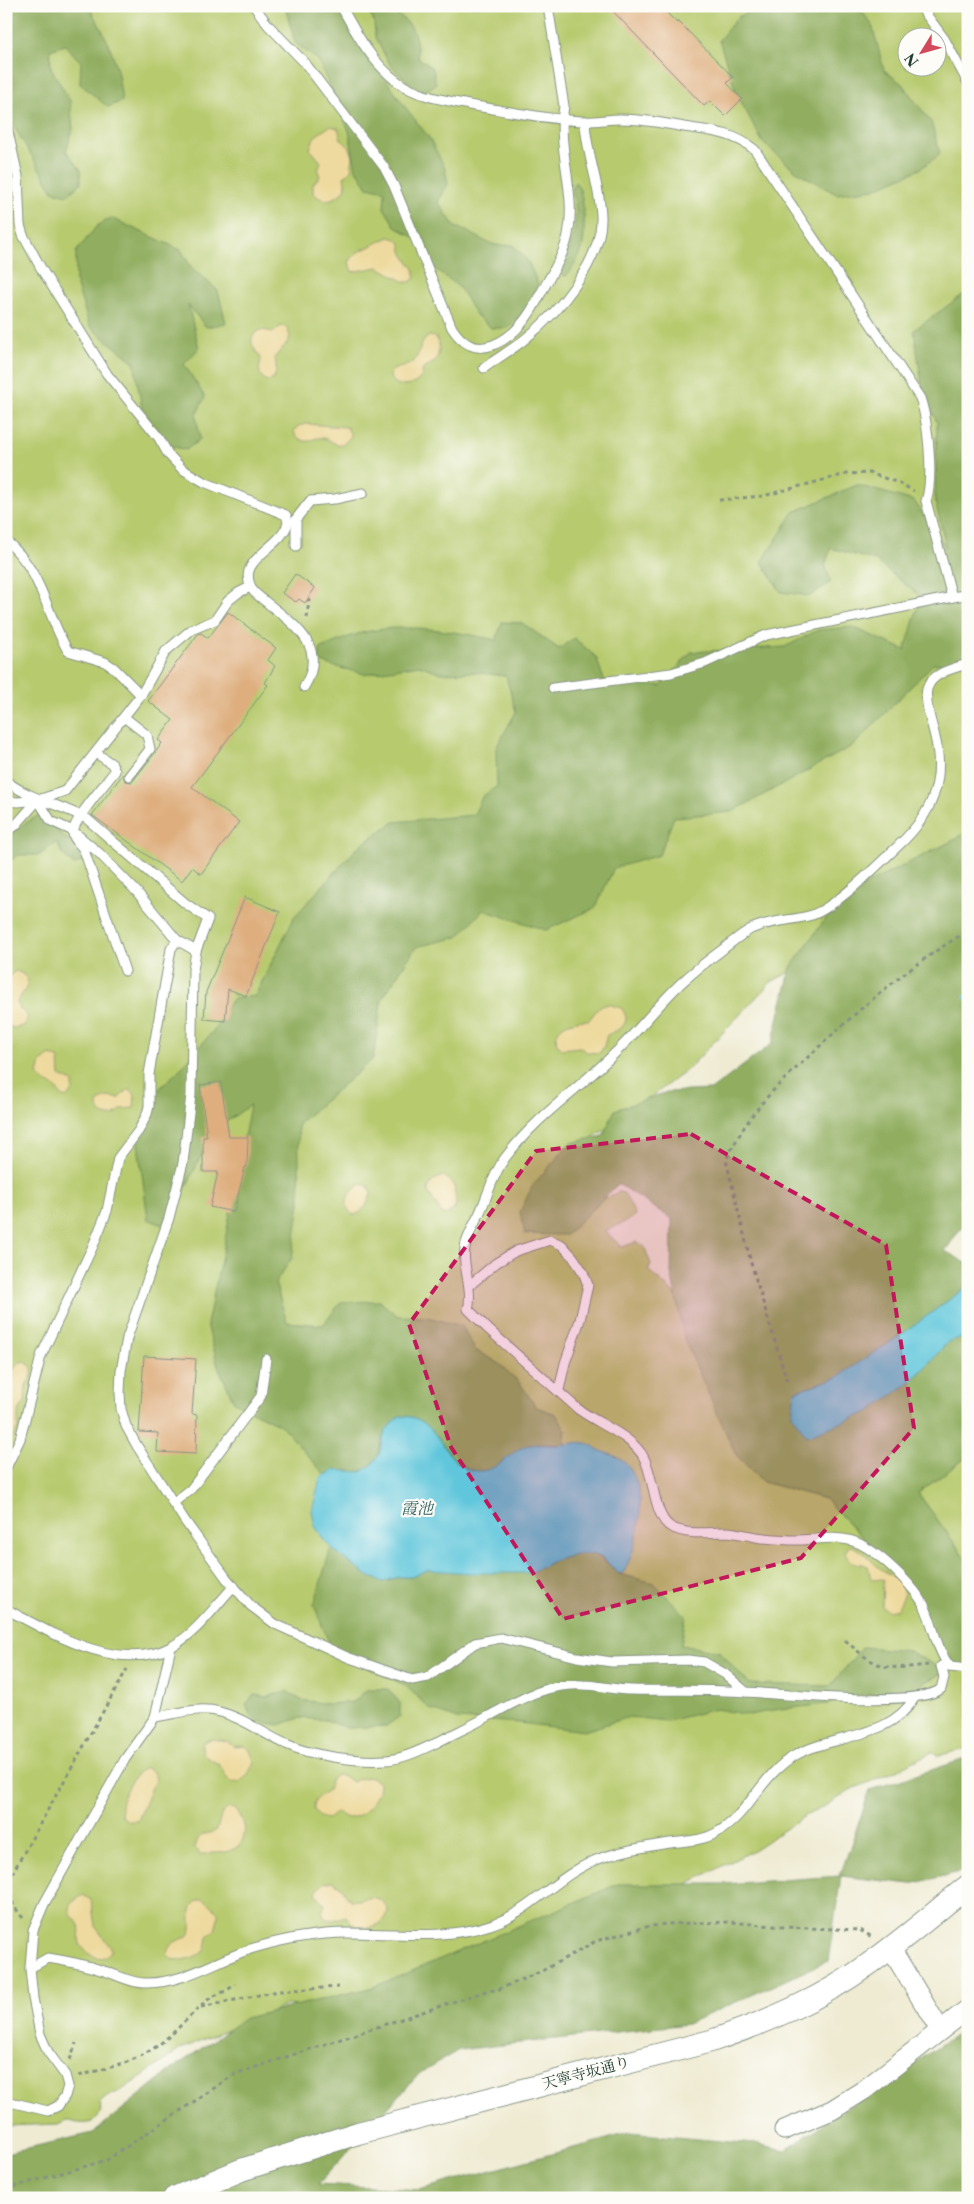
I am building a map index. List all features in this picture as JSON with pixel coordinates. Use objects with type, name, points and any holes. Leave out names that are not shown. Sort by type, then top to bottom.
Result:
[{"type":"street","name":"天寧寺坂通り","points":[[174,2198],[241,2170],[358,2133],[711,2041],[758,2025],[829,1990],[868,1965],[968,1886]]},
{"type":"street","points":[[890,1947],[940,2030]]},
{"type":"street","points":[[784,2130],[832,2110],[864,2090],[968,2009]]},
{"type":"lane","points":[[254,6],[268,25],[305,63],[384,167],[394,186],[452,328],[459,338],[470,346],[482,348],[495,344],[522,325],[531,312],[562,253],[568,236],[570,216],[562,119],[564,106],[548,6]]},
{"type":"lane","points":[[341,6],[354,30],[382,66],[398,82],[420,94],[448,101],[585,122],[619,119],[654,122],[727,134],[742,140],[754,150],[920,398],[927,432],[930,489],[926,501],[952,597]]},
{"type":"lane","points":[[920,6],[945,40],[968,83]]},
{"type":"lane","points":[[484,368],[524,340],[544,322],[580,279],[594,250],[599,237],[601,214],[587,151],[585,122]]},
{"type":"lane","points":[[6,123],[18,176],[20,225],[23,235],[42,270],[103,368],[159,438],[168,454],[182,469],[204,482],[286,515],[302,510]]},
{"type":"lane","points":[[296,546],[296,519],[310,501],[336,499],[363,493]]},
{"type":"lane","points":[[286,515],[288,522],[283,533],[252,564],[248,574],[250,587],[254,592],[306,637],[313,661],[310,676],[304,687]]},
{"type":"lane","points":[[6,541],[24,557],[34,573],[68,651],[105,662],[114,668],[141,695]]},
{"type":"lane","points":[[6,801],[38,800],[65,790],[141,695],[157,663],[166,651],[192,630],[214,620],[228,601],[250,587]]},
{"type":"lane","points":[[554,688],[671,673],[700,664],[766,635],[968,594]]},
{"type":"lane","points":[[155,1717],[202,1709],[218,1711],[244,1721],[287,1745],[302,1750],[343,1757],[387,1760],[408,1755],[431,1745],[528,1694],[559,1685],[584,1685],[629,1690],[746,1692],[853,1698],[915,1697],[941,1689],[946,1667],[924,1604],[900,1575],[870,1550],[845,1539],[775,1538],[741,1533],[694,1532],[670,1527],[658,1512],[650,1473],[644,1456],[634,1444],[592,1419],[488,1329],[468,1309],[470,1285],[464,1253],[472,1228],[498,1168],[541,1116],[590,1077],[697,969],[750,930],[767,923],[809,916],[822,911],[883,860],[918,826],[930,805],[938,785],[939,774],[936,740],[928,704],[928,688],[932,680],[940,674],[968,664]]},
{"type":"lane","points":[[124,717],[147,735],[150,749],[129,776]]},
{"type":"lane","points":[[96,753],[112,764],[115,771],[105,792],[81,816],[73,831],[76,840],[84,850],[126,971]]},
{"type":"lane","points":[[6,781],[18,790],[38,800],[81,816],[185,903],[208,919],[196,950],[193,980],[191,1095],[183,1163],[168,1218],[127,1338],[120,1371],[121,1409],[126,1426],[173,1503],[234,1586],[251,1606],[274,1624],[347,1657],[412,1680],[428,1677],[475,1643],[501,1638],[577,1657],[612,1662],[688,1660],[704,1662],[726,1674],[746,1692]]},
{"type":"lane","points":[[38,800],[51,821],[73,831],[99,853],[136,891],[177,940],[196,950]]},
{"type":"lane","points":[[6,832],[15,826],[38,800]]},
{"type":"lane","points":[[6,1468],[26,1418],[42,1356],[93,1246],[107,1211],[118,1158],[139,1130],[147,1114],[149,1106],[149,1074],[171,949],[177,940]]},
{"type":"lane","points":[[470,1285],[496,1263],[516,1251],[550,1240],[562,1245],[573,1257],[583,1272],[588,1285],[580,1320],[565,1363],[559,1390]]},
{"type":"lane","points":[[173,1503],[191,1489],[261,1396],[266,1359]]},
{"type":"lane","points":[[6,1608],[50,1633],[92,1649],[106,1653],[134,1656],[159,1652],[171,1647],[198,1627],[234,1586]]},
{"type":"lane","points":[[6,2101],[48,2111],[58,2106],[65,2096],[68,2086],[66,2079],[48,2052],[40,2034],[32,1998],[30,1968],[33,1930],[44,1904],[125,1759],[155,1717],[171,1647]]},
{"type":"lane","points":[[946,1667],[968,1669]]},
{"type":"lane","points":[[30,1968],[48,1958],[106,1971],[136,1982],[154,1983],[187,1974],[245,1951],[282,1941],[347,1933],[414,1935],[476,1929],[518,1912],[568,1874],[603,1857],[625,1851],[702,1839],[719,1832],[733,1820],[768,1779],[791,1758],[817,1746],[881,1727],[904,1711],[915,1697]]},
{"type":"path","points":[[719,500],[763,496],[846,474],[869,473],[914,490],[926,501]]},
{"type":"path","points":[[787,1381],[751,1263],[726,1160],[756,1109],[774,1088],[887,986],[924,958],[968,931]]},
{"type":"path","points":[[844,1640],[872,1662],[890,1669],[928,1665],[946,1667]]},
{"type":"path","points":[[33,1930],[14,1908],[10,1900],[9,1885],[13,1872],[134,1656]]},
{"type":"path","points":[[6,2189],[108,2160],[235,2074],[486,1991],[497,1990],[540,1972],[596,1941],[646,1927],[666,1924],[730,1922],[783,1927],[860,1930],[890,1947]]},
{"type":"path","points":[[66,2079],[123,2063],[140,2056],[157,2046],[207,2001],[226,1992],[235,1984]]},
{"type":"path","points":[[201,2007],[278,1992],[338,1987]]},
{"type":"highlighted area","points":[[691,1134],[886,1245],[914,1428],[801,1558],[563,1619],[451,1447],[409,1324],[536,1151]]},
{"type":"green space","points":[[6,6],[968,6],[968,877],[771,982],[689,1068],[628,1115],[576,1148],[587,1206],[619,1192],[624,1193],[634,1212],[635,1216],[631,1219],[605,1231],[622,1247],[636,1242],[644,1246],[651,1264],[648,1270],[700,1317],[968,1621],[968,1748],[937,1756],[932,1752],[893,1772],[848,1791],[827,1805],[805,1816],[752,1851],[422,2017],[287,2005],[181,2049],[125,2088],[100,2101],[101,2109],[96,2120],[79,2123],[66,2120],[58,2124],[6,2126]]},
{"type":"green space","points":[[6,6],[88,6],[102,30],[115,62],[122,101],[108,107],[80,84],[81,62],[65,45],[50,50],[51,68],[70,101],[73,129],[66,151],[81,170],[81,183],[68,195],[53,191],[8,117],[6,98]]},
{"type":"green space","points":[[285,6],[339,6],[344,18],[402,103],[430,139],[445,168],[448,184],[438,202],[455,227],[491,244],[513,245],[528,261],[538,284],[526,311],[509,328],[491,328],[475,314],[460,288],[433,267],[423,243],[395,226],[384,208],[385,191],[368,187],[356,169],[349,131],[318,60],[295,43]]},
{"type":"green space","points":[[364,6],[388,6],[410,25],[414,34],[418,57],[433,69],[436,84],[426,91],[415,88],[390,65],[375,37],[374,21]]},
{"type":"green space","points":[[758,6],[858,6],[872,25],[884,70],[902,84],[931,122],[940,154],[920,169],[874,189],[836,194],[796,171],[763,143],[736,92],[719,40],[738,17]]},
{"type":"green space","points":[[575,182],[579,187],[583,204],[584,237],[580,255],[566,276],[562,275],[560,269],[575,228],[576,212],[573,185]]},
{"type":"green space","points":[[111,218],[181,250],[191,267],[218,291],[226,323],[206,327],[188,305],[199,348],[184,364],[205,397],[196,415],[200,439],[186,450],[167,445],[142,409],[134,362],[90,327],[76,283],[76,252],[97,226]]},
{"type":"green space","points":[[968,291],[968,663],[933,664],[854,745],[732,812],[674,817],[659,855],[614,868],[595,908],[546,930],[483,910],[458,937],[416,947],[382,999],[373,1059],[298,1124],[300,1202],[292,1258],[275,1283],[287,1322],[323,1325],[341,1302],[379,1301],[398,1316],[427,1317],[462,1326],[475,1350],[497,1362],[520,1383],[536,1407],[556,1414],[566,1430],[564,1445],[533,1445],[492,1468],[478,1471],[458,1463],[429,1428],[407,1416],[387,1429],[376,1460],[368,1468],[362,1471],[338,1471],[325,1475],[282,1426],[234,1402],[218,1366],[207,1324],[223,1251],[250,1105],[213,1131],[167,1227],[148,1219],[138,1144],[150,1098],[183,1066],[214,1030],[232,999],[255,996],[294,917],[359,846],[394,822],[474,815],[482,797],[497,786],[496,748],[516,712],[506,676],[472,672],[442,673],[419,665],[365,674],[329,665],[318,660],[321,648],[361,633],[394,628],[446,631],[496,640],[502,622],[522,623],[559,649],[574,638],[596,657],[604,680],[661,686],[691,652],[785,647],[818,630],[852,627],[905,650],[921,597],[876,561],[831,548],[825,565],[831,582],[810,596],[781,592],[762,562],[794,512],[857,485],[914,501],[946,547],[935,500],[937,423],[922,386],[914,330]]},
{"type":"green space","points":[[39,815],[81,851],[83,861],[74,865],[62,854],[57,842],[40,855],[17,855],[6,866],[6,835]]},
{"type":"green space","points":[[968,830],[968,1218],[945,1251],[968,1264],[968,1286],[898,1337],[836,1378],[795,1391],[913,1380],[949,1341],[968,1336],[968,1456],[918,1493],[968,1562],[968,1666],[946,1671],[904,1580],[825,1499],[763,1482],[736,1455],[685,1341],[671,1273],[672,1219],[618,1184],[566,1235],[525,1234],[520,1212],[533,1185],[570,1143],[603,1136],[615,1110],[667,1092],[711,1090],[772,1044],[791,967],[841,897],[956,839]]},
{"type":"green space","points":[[968,1456],[968,1562],[918,1493]]},
{"type":"green space","points":[[331,1547],[339,1555],[389,1581],[399,1577],[412,1577],[427,1570],[530,1573],[551,1562],[576,1554],[592,1554],[603,1559],[619,1574],[654,1583],[686,1616],[681,1645],[720,1652],[749,1684],[830,1686],[863,1647],[909,1651],[946,1671],[904,1693],[855,1695],[828,1704],[780,1709],[749,1715],[716,1709],[667,1721],[629,1717],[584,1731],[520,1723],[458,1719],[430,1709],[406,1686],[331,1648],[314,1605]]},
{"type":"green space","points":[[368,1689],[388,1689],[400,1703],[400,1716],[386,1726],[347,1728],[326,1720],[300,1718],[279,1725],[261,1722],[250,1715],[246,1704],[254,1695],[267,1697],[286,1691],[301,1700],[328,1704],[353,1702]]},
{"type":"green space","points":[[968,1758],[968,1870],[911,1884],[841,1876],[828,1961],[687,2024],[459,2050],[420,2073],[318,2184],[419,2190],[629,2133],[755,2144],[785,2150],[968,2027],[968,2198],[6,2198],[6,2153],[93,2133],[175,2067],[245,2018],[374,1987],[618,1884],[724,1884],[840,1876],[870,1790]]},
{"type":"sand","points":[[330,126],[338,128],[341,139],[350,148],[353,157],[351,170],[344,177],[346,188],[338,196],[325,200],[313,192],[313,184],[320,176],[318,171],[321,162],[310,149],[314,137]]},
{"type":"sand","points":[[389,237],[400,243],[403,254],[414,269],[415,278],[410,282],[405,282],[378,267],[352,272],[349,263],[358,252]]},
{"type":"sand","points":[[281,326],[287,328],[290,336],[288,342],[275,357],[275,376],[267,381],[261,376],[261,358],[253,347],[252,339],[261,330],[274,332]]},
{"type":"sand","points":[[429,336],[435,337],[439,343],[439,353],[435,362],[423,368],[422,376],[411,385],[402,386],[394,382],[390,378],[391,371],[409,365],[414,361],[423,341]]},
{"type":"sand","points":[[306,424],[347,427],[351,436],[342,444],[324,438],[304,441],[296,437],[294,431],[298,426]]},
{"type":"sand","points":[[16,971],[23,974],[28,981],[17,1002],[19,1008],[28,1017],[24,1026],[13,1028],[6,1025],[6,1006],[8,1003],[6,985],[9,977]]},
{"type":"sand","points":[[608,1004],[621,1008],[626,1018],[620,1028],[607,1035],[600,1053],[586,1052],[580,1047],[562,1049],[557,1044],[556,1037],[558,1032],[566,1024],[589,1020],[599,1007]]},
{"type":"sand","points":[[50,1055],[59,1059],[60,1076],[73,1082],[73,1090],[66,1098],[52,1085],[41,1079],[38,1074],[41,1062]]},
{"type":"sand","points":[[127,1090],[131,1090],[135,1095],[134,1108],[122,1109],[114,1116],[104,1115],[99,1111],[99,1101],[106,1097],[119,1098]]},
{"type":"sand","points":[[444,1176],[454,1184],[456,1203],[454,1210],[445,1215],[440,1211],[428,1192],[429,1186],[433,1181]]},
{"type":"sand","points":[[361,1184],[368,1186],[371,1192],[368,1203],[354,1215],[347,1207],[347,1203],[350,1195]]},
{"type":"sand","points":[[24,1361],[32,1367],[32,1376],[26,1385],[25,1402],[18,1412],[18,1428],[13,1437],[6,1441],[6,1400],[10,1380],[18,1363]]},
{"type":"sand","points":[[851,1546],[862,1552],[901,1585],[904,1596],[897,1609],[889,1611],[882,1607],[883,1579],[871,1579],[868,1566],[855,1563],[847,1557],[845,1553],[848,1547]]},
{"type":"sand","points":[[211,1739],[227,1741],[234,1747],[244,1746],[250,1750],[254,1761],[243,1780],[230,1782],[221,1767],[204,1754],[202,1751],[203,1742]]},
{"type":"sand","points":[[146,1768],[154,1773],[156,1781],[151,1787],[137,1821],[128,1821],[122,1814],[122,1800],[132,1780],[141,1770]]},
{"type":"sand","points":[[336,1775],[344,1776],[352,1782],[372,1777],[379,1783],[377,1795],[365,1811],[348,1818],[337,1812],[328,1819],[319,1817],[314,1810],[315,1802],[329,1790],[330,1780]]},
{"type":"sand","points":[[228,1808],[236,1809],[241,1817],[244,1826],[243,1840],[233,1849],[225,1852],[199,1854],[195,1848],[199,1838],[203,1834],[217,1830],[221,1815]]},
{"type":"sand","points":[[333,1881],[342,1888],[350,1900],[379,1899],[388,1909],[385,1919],[376,1926],[365,1928],[353,1924],[346,1916],[333,1920],[325,1918],[322,1912],[325,1904],[317,1896],[316,1891],[324,1883]]},
{"type":"sand","points":[[83,1895],[91,1900],[95,1926],[111,1948],[111,1952],[106,1957],[98,1958],[91,1955],[80,1944],[79,1926],[71,1914],[70,1908],[71,1903]]},
{"type":"sand","points":[[202,1899],[210,1904],[219,1915],[215,1930],[207,1937],[206,1948],[200,1954],[190,1958],[172,1959],[167,1954],[168,1949],[173,1943],[190,1934],[191,1909],[196,1902]]},
{"type":"water","points":[[968,1286],[968,1336],[949,1341],[913,1380],[869,1412],[807,1436],[792,1415],[795,1391],[836,1378],[898,1337]]},
{"type":"water","name":"霞池","points":[[399,1416],[413,1417],[423,1422],[432,1430],[453,1458],[461,1465],[472,1470],[481,1471],[497,1466],[515,1451],[529,1445],[556,1445],[578,1442],[591,1445],[623,1461],[632,1472],[638,1485],[640,1499],[638,1531],[624,1572],[619,1574],[603,1558],[592,1554],[576,1554],[551,1562],[530,1573],[471,1573],[427,1570],[412,1577],[399,1577],[383,1582],[368,1576],[339,1555],[324,1540],[315,1526],[312,1511],[320,1478],[334,1470],[361,1472],[372,1465],[379,1455],[385,1431]]},
{"type":"building","points":[[608,6],[660,6],[677,23],[678,21],[733,77],[727,83],[742,99],[725,116],[710,101],[704,106]]},
{"type":"building","points":[[295,574],[315,588],[305,603],[299,599],[296,602],[282,593]]},
{"type":"building","points":[[228,612],[276,648],[268,660],[275,666],[265,683],[268,685],[192,787],[239,822],[201,874],[192,867],[182,881],[92,815],[123,774],[125,781],[132,782],[162,743],[158,740],[173,720],[148,701],[198,634],[201,633],[208,638]]},
{"type":"building","points":[[245,897],[280,912],[246,996],[228,989],[225,1021],[204,1019],[206,992]]},
{"type":"building","points":[[221,1082],[229,1137],[248,1137],[247,1167],[245,1167],[234,1212],[210,1207],[218,1172],[203,1172],[203,1137],[207,1137],[200,1085]]},
{"type":"building","points":[[144,1356],[196,1359],[192,1414],[197,1415],[196,1454],[157,1452],[158,1433],[139,1432]]}]
